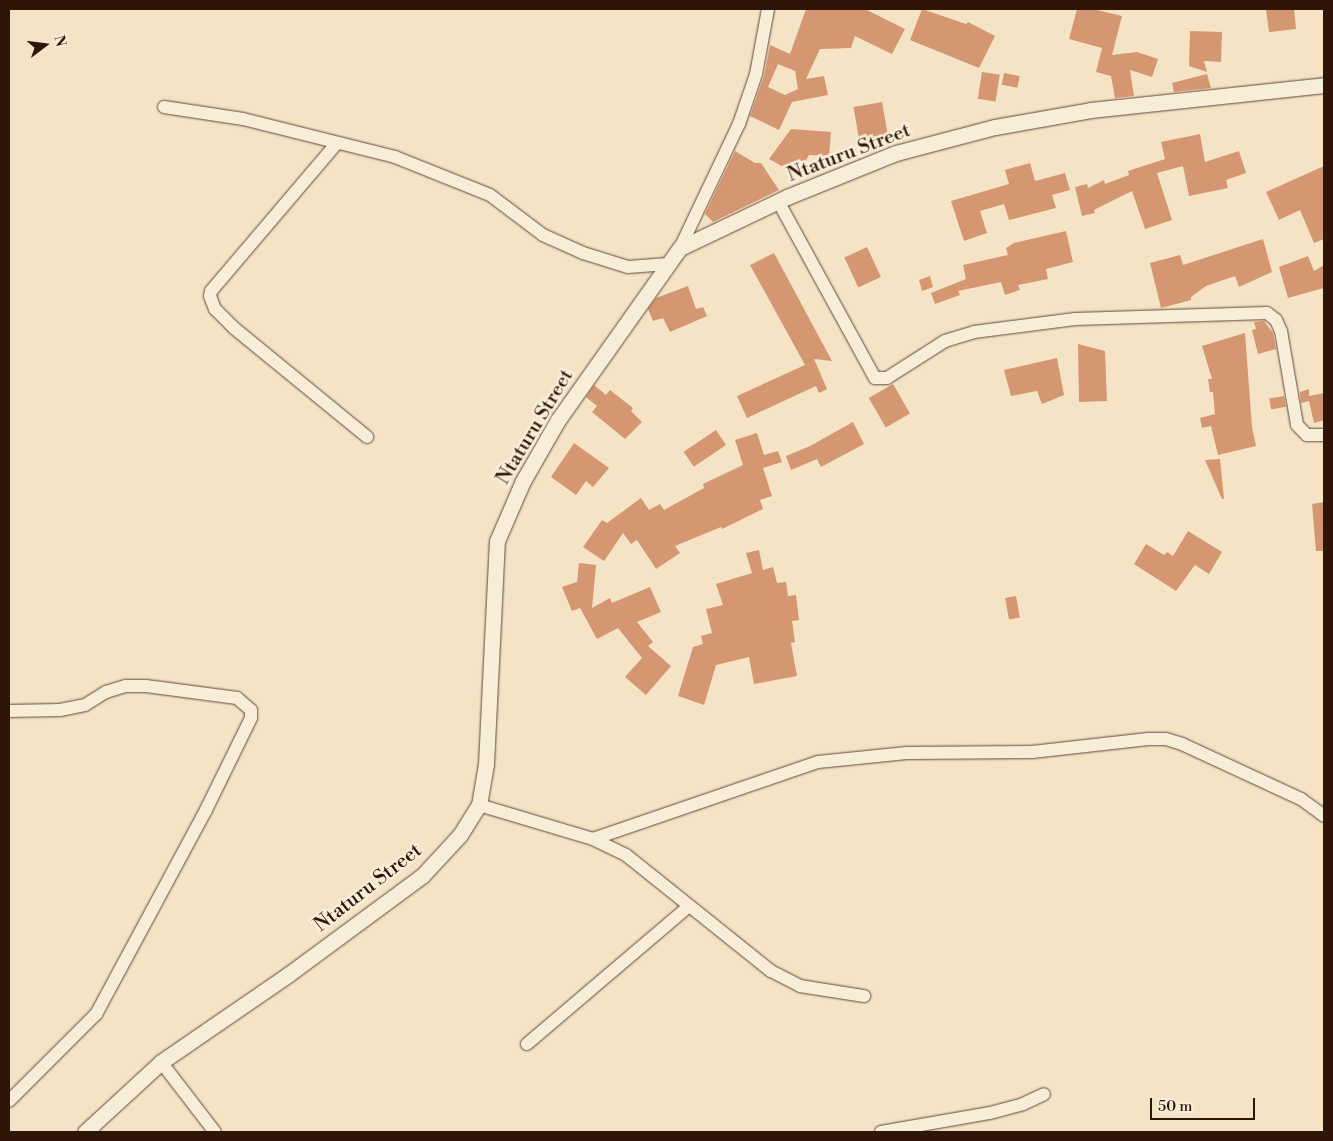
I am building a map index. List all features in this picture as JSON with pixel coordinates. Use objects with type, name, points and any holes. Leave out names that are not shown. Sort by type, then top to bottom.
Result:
[{"type":"street","points":[[680,248],[739,124],[756,74],[768,9]]},
{"type":"street","name":"Ntaturu Street","points":[[85,1132],[161,1062],[289,974],[422,876],[460,835],[479,806],[486,764],[497,541],[523,481],[558,420],[680,248],[778,201],[896,153],[995,127],[1091,110],[1324,85]]},
{"type":"street","points":[[164,107],[243,119],[395,157],[490,195],[543,235],[583,254],[628,267],[668,264]]},
{"type":"street","points":[[337,143],[210,296],[215,309],[234,328],[367,436]]},
{"type":"street","points":[[778,201],[875,378],[887,378],[945,341],[974,332],[1076,319],[1267,313],[1276,320],[1281,331],[1297,425],[1307,435],[1324,435]]},
{"type":"street","points":[[9,711],[60,710],[85,705],[106,692],[132,686],[237,698],[251,710],[250,718],[206,810],[96,1014],[9,1101]]},
{"type":"street","points":[[593,839],[818,762],[907,753],[1032,752],[1157,739],[1182,744],[1301,799],[1324,816]]},
{"type":"street","points":[[479,806],[593,839],[626,855],[688,907],[771,971],[800,986],[864,996]]},
{"type":"street","points":[[527,1044],[688,907]]},
{"type":"street","points":[[161,1062],[215,1132]]},
{"type":"street","points":[[881,1132],[990,1113],[1023,1104],[1044,1094]]},
{"type":"building","points":[[806,9],[865,9],[905,29],[892,54],[855,36],[851,48],[820,49],[806,79],[824,76],[828,95],[792,102],[779,130],[750,116],[764,76],[770,45],[790,54]],"holes":[[[778,64],[795,71],[798,89],[785,95],[768,87]]]},
{"type":"building","points":[[922,9],[966,24],[968,22],[995,36],[979,68],[910,40]]},
{"type":"building","points":[[1077,9],[1093,9],[1122,16],[1112,55],[1137,52],[1158,59],[1152,77],[1130,70],[1134,96],[1115,98],[1111,76],[1096,72],[1102,48],[1069,39]]},
{"type":"building","points":[[1266,9],[1294,9],[1296,29],[1269,32]]},
{"type":"building","points":[[1190,31],[1222,32],[1221,62],[1204,61],[1207,72],[1189,66]]},
{"type":"building","points":[[982,72],[1000,75],[996,101],[978,99]]},
{"type":"building","points":[[1004,73],[1020,76],[1017,88],[1002,85]]},
{"type":"building","points":[[1207,74],[1211,88],[1174,92],[1172,83]]},
{"type":"building","points":[[882,102],[889,140],[860,145],[853,107]]},
{"type":"building","points":[[791,129],[831,132],[829,156],[809,155],[798,175],[769,159]]},
{"type":"building","points":[[1200,134],[1205,162],[1239,151],[1246,173],[1226,180],[1228,188],[1189,196],[1183,166],[1157,173],[1172,220],[1145,229],[1132,191],[1094,210],[1095,213],[1082,216],[1075,187],[1087,184],[1088,188],[1104,180],[1105,184],[1129,175],[1128,171],[1165,159],[1161,142]]},
{"type":"building","points":[[735,151],[755,163],[761,163],[779,190],[713,222],[705,214]]},
{"type":"building","points":[[1030,163],[1035,181],[1065,173],[1070,190],[1052,195],[1056,208],[1009,220],[1004,204],[980,211],[987,233],[964,241],[951,201],[1009,184],[1005,170]]},
{"type":"building","points":[[1324,166],[1324,239],[1314,243],[1300,210],[1279,220],[1266,192]]},
{"type":"building","points":[[1066,231],[1073,262],[1046,269],[1048,279],[1018,285],[1020,290],[1005,295],[1001,282],[958,291],[960,295],[935,304],[931,293],[966,279],[963,265],[1008,255],[1006,248],[1014,243]]},
{"type":"building","points":[[1263,239],[1272,272],[1239,287],[1235,276],[1206,286],[1191,297],[1191,300],[1161,308],[1150,263],[1180,255],[1183,265]]},
{"type":"building","points":[[867,247],[881,277],[858,287],[844,258]]},
{"type":"building","points":[[774,253],[832,361],[814,359],[827,389],[819,393],[816,386],[747,418],[737,396],[805,365],[750,265]]},
{"type":"building","points":[[1308,256],[1314,271],[1324,265],[1324,288],[1288,298],[1279,267]]},
{"type":"building","points":[[930,276],[933,287],[922,291],[919,280]]},
{"type":"building","points":[[688,286],[696,309],[703,307],[707,316],[670,332],[663,318],[653,321],[648,309],[656,298]]},
{"type":"building","points":[[1264,321],[1273,333],[1276,349],[1258,354],[1252,330],[1256,329],[1254,322]]},
{"type":"building","points":[[1245,333],[1252,427],[1256,446],[1218,455],[1211,426],[1202,428],[1200,418],[1215,414],[1213,392],[1210,392],[1208,379],[1212,379],[1202,346]]},
{"type":"building","points":[[1078,344],[1105,351],[1107,401],[1079,402]]},
{"type":"building","points":[[1057,358],[1064,395],[1042,404],[1037,391],[1011,396],[1004,370]]},
{"type":"building","points":[[893,384],[910,413],[886,427],[869,398]]},
{"type":"building","points":[[594,385],[606,395],[610,390],[633,408],[631,411],[642,422],[625,439],[592,412],[597,406],[586,397]]},
{"type":"building","points":[[1309,389],[1309,396],[1324,393],[1324,420],[1314,423],[1309,401],[1301,403],[1300,392]]},
{"type":"building","points":[[1284,396],[1286,407],[1271,409],[1269,399]]},
{"type":"building","points":[[853,422],[864,444],[821,467],[817,459],[791,470],[786,456],[810,446]]},
{"type":"building","points":[[716,430],[726,445],[694,467],[684,452]]},
{"type":"building","points":[[757,433],[764,455],[778,451],[782,462],[763,468],[772,496],[760,500],[763,509],[722,529],[721,527],[675,546],[680,553],[656,569],[637,540],[631,544],[623,533],[604,561],[583,547],[602,520],[607,523],[641,498],[649,510],[660,504],[664,510],[704,488],[703,484],[743,465],[735,440]]},
{"type":"building","points":[[574,443],[609,468],[593,487],[586,481],[576,495],[551,477]]},
{"type":"building","points":[[1220,459],[1224,499],[1222,499],[1205,460]]},
{"type":"building","points":[[1324,502],[1324,551],[1316,551],[1312,504]]},
{"type":"building","points":[[1188,531],[1222,552],[1209,574],[1195,565],[1176,591],[1134,564],[1146,544],[1164,555],[1167,552],[1173,556]]},
{"type":"building","points":[[759,550],[763,570],[773,567],[777,583],[786,582],[788,596],[796,595],[799,620],[792,621],[795,642],[791,643],[797,676],[754,684],[749,657],[716,665],[704,705],[678,696],[693,647],[703,644],[701,636],[712,633],[706,609],[723,605],[716,584],[752,573],[746,553]]},
{"type":"building","points":[[579,563],[596,565],[592,608],[610,598],[612,603],[650,587],[661,612],[637,622],[653,642],[648,646],[671,666],[646,695],[625,677],[642,658],[618,628],[597,639],[580,608],[572,611],[562,587],[577,582]]},
{"type":"building","points":[[1016,596],[1020,618],[1009,620],[1005,598]]}]
